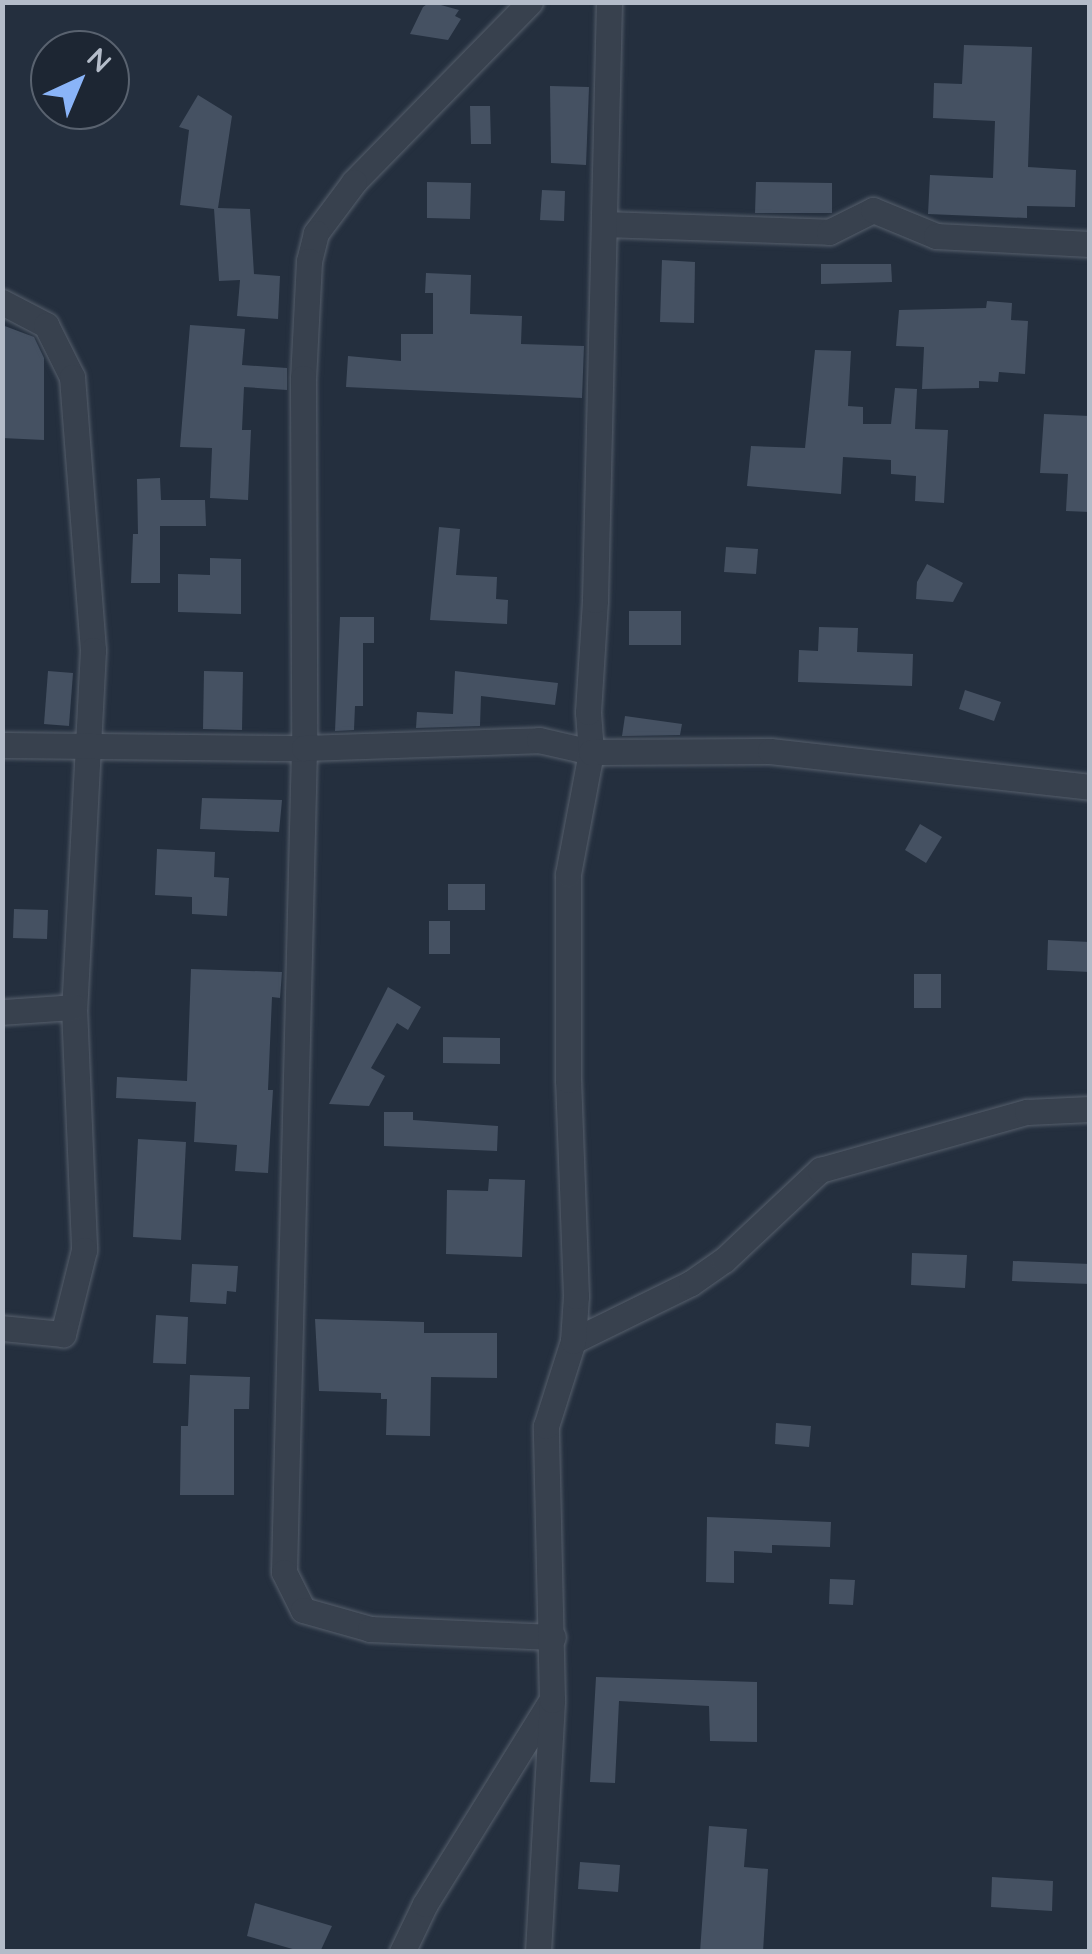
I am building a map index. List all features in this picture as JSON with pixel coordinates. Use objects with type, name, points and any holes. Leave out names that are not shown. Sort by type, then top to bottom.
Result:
[{"type":"street","points":[[530,2],[354,182],[316,233],[309,262],[303,378],[304,748],[284,1572],[303,1610],[370,1628],[553,1637]]},
{"type":"street","points":[[538,1952],[553,1637],[546,1426],[573,1341],[568,874],[591,752],[588,712],[596,600],[609,2]]},
{"type":"street","points":[[604,224],[829,232],[873,210],[936,236],[1090,244]]},
{"type":"street","points":[[2,302],[46,325],[72,378],[93,650],[74,1007],[84,1250],[63,1334],[2,1328]]},
{"type":"street","points":[[2,745],[304,748],[539,740],[591,752],[770,750],[1090,787]]},
{"type":"street","points":[[2,1012],[74,1007]]},
{"type":"street","points":[[573,1341],[691,1283],[724,1260],[820,1170],[1027,1112],[1090,1109]]},
{"type":"street","points":[[402,1952],[425,1904],[552,1700]]},
{"type":"building","points":[[430,2],[459,10],[455,16],[461,19],[448,40],[410,34],[423,7]]},
{"type":"building","points":[[964,45],[1032,47],[1028,167],[1076,170],[1075,207],[1027,206],[1027,218],[928,214],[930,175],[993,178],[995,121],[933,118],[934,83],[962,84]]},
{"type":"building","points":[[550,86],[589,87],[586,165],[551,163]]},
{"type":"building","points":[[198,95],[232,116],[218,208],[250,209],[254,274],[280,276],[278,319],[237,316],[240,280],[219,281],[214,209],[180,205],[189,130],[179,127]]},
{"type":"building","points":[[470,106],[490,106],[491,144],[471,144]]},
{"type":"building","points":[[427,182],[471,183],[470,219],[427,218]]},
{"type":"building","points":[[756,182],[832,183],[832,213],[755,213]]},
{"type":"building","points":[[542,190],[565,191],[564,221],[540,220]]},
{"type":"building","points":[[662,260],[695,262],[694,323],[660,322]]},
{"type":"building","points":[[821,264],[891,264],[892,282],[821,284]]},
{"type":"building","points":[[426,273],[471,275],[470,314],[522,316],[521,344],[584,346],[582,398],[346,387],[348,356],[401,361],[401,334],[433,334],[433,293],[425,293]]},
{"type":"building","points":[[987,301],[1012,303],[1011,320],[1028,321],[1025,374],[999,372],[998,382],[979,381],[979,388],[922,389],[924,347],[896,346],[899,310],[986,308]]},
{"type":"building","points":[[2,325],[34,337],[44,358],[44,440],[2,438]]},
{"type":"building","points":[[190,325],[245,329],[242,365],[287,368],[287,390],[244,387],[242,430],[251,430],[248,500],[210,498],[212,448],[180,447]]},
{"type":"building","points":[[815,350],[851,351],[848,406],[863,407],[863,424],[891,424],[895,388],[917,389],[915,429],[948,430],[944,503],[915,501],[916,476],[891,474],[891,460],[843,457],[841,494],[747,486],[751,446],[805,448]]},
{"type":"building","points":[[1044,414],[1090,416],[1090,512],[1066,511],[1068,474],[1040,473]]},
{"type":"building","points":[[160,478],[161,500],[205,500],[206,526],[160,526],[160,583],[131,583],[133,534],[138,534],[137,479]]},
{"type":"building","points":[[439,527],[460,529],[456,575],[497,577],[496,599],[508,600],[507,624],[430,620]]},
{"type":"building","points":[[726,547],[758,549],[756,574],[724,572]]},
{"type":"building","points":[[210,558],[241,559],[241,614],[178,612],[178,574],[210,575]]},
{"type":"building","points":[[927,564],[963,583],[953,602],[916,599],[917,582]]},
{"type":"building","points":[[629,611],[681,611],[681,645],[629,645]]},
{"type":"building","points":[[340,617],[374,617],[374,643],[363,643],[363,706],[355,706],[354,730],[335,731]]},
{"type":"building","points":[[819,627],[858,628],[857,652],[913,654],[912,686],[798,682],[799,650],[818,651]]},
{"type":"building","points":[[48,671],[73,673],[69,726],[44,724]]},
{"type":"building","points":[[204,671],[243,672],[242,730],[203,729]]},
{"type":"building","points":[[455,671],[558,683],[555,705],[481,696],[480,726],[416,728],[417,712],[453,714]]},
{"type":"building","points":[[965,690],[1001,702],[994,721],[959,709]]},
{"type":"building","points":[[625,716],[682,724],[680,735],[622,736]]},
{"type":"building","points":[[202,798],[282,800],[279,832],[200,829]]},
{"type":"building","points":[[920,824],[942,837],[926,863],[905,850]]},
{"type":"building","points":[[157,849],[215,852],[214,877],[229,878],[227,916],[192,914],[192,897],[155,895]]},
{"type":"building","points":[[448,884],[485,884],[485,910],[448,910]]},
{"type":"building","points":[[14,909],[48,910],[47,939],[13,938]]},
{"type":"building","points":[[429,921],[450,921],[450,954],[429,954]]},
{"type":"building","points":[[1048,940],[1090,942],[1090,972],[1047,970]]},
{"type":"building","points":[[191,969],[282,972],[280,998],[272,997],[268,1090],[273,1090],[268,1173],[235,1171],[237,1145],[194,1142],[196,1102],[116,1098],[117,1077],[187,1081]]},
{"type":"building","points":[[914,974],[941,974],[941,1008],[914,1008]]},
{"type":"building","points":[[388,987],[421,1007],[408,1030],[397,1023],[371,1068],[385,1076],[369,1106],[329,1104]]},
{"type":"building","points":[[443,1037],[500,1038],[500,1064],[443,1063]]},
{"type":"building","points":[[384,1112],[413,1112],[413,1120],[498,1126],[497,1151],[384,1146]]},
{"type":"building","points":[[138,1139],[186,1142],[181,1240],[133,1237]]},
{"type":"building","points":[[489,1179],[525,1180],[522,1257],[446,1254],[447,1190],[488,1191]]},
{"type":"building","points":[[912,1253],[967,1255],[965,1288],[911,1285]]},
{"type":"building","points":[[1013,1261],[1090,1264],[1090,1284],[1012,1281]]},
{"type":"building","points":[[192,1264],[238,1266],[236,1292],[227,1291],[226,1304],[190,1302]]},
{"type":"building","points":[[156,1315],[188,1317],[186,1364],[153,1363]]},
{"type":"building","points":[[315,1319],[424,1322],[424,1333],[497,1333],[497,1378],[431,1377],[430,1436],[386,1435],[387,1399],[381,1399],[381,1393],[319,1391]]},
{"type":"building","points":[[190,1375],[250,1377],[249,1409],[234,1409],[234,1495],[180,1495],[181,1426],[188,1426]]},
{"type":"building","points":[[776,1423],[811,1426],[809,1447],[775,1444]]},
{"type":"building","points":[[707,1517],[831,1522],[830,1547],[772,1545],[772,1553],[734,1551],[734,1583],[706,1582]]},
{"type":"building","points":[[830,1579],[855,1580],[853,1605],[829,1604]]},
{"type":"building","points":[[596,1677],[757,1682],[757,1742],[710,1741],[709,1706],[619,1701],[615,1783],[590,1782]]},
{"type":"building","points":[[709,1826],[747,1829],[744,1867],[768,1869],[763,1952],[700,1952]]},
{"type":"building","points":[[580,1862],[620,1865],[618,1892],[578,1889]]},
{"type":"building","points":[[992,1877],[1053,1881],[1052,1911],[991,1907]]},
{"type":"building","points":[[255,1903],[332,1926],[320,1952],[303,1952],[247,1936]]}]
